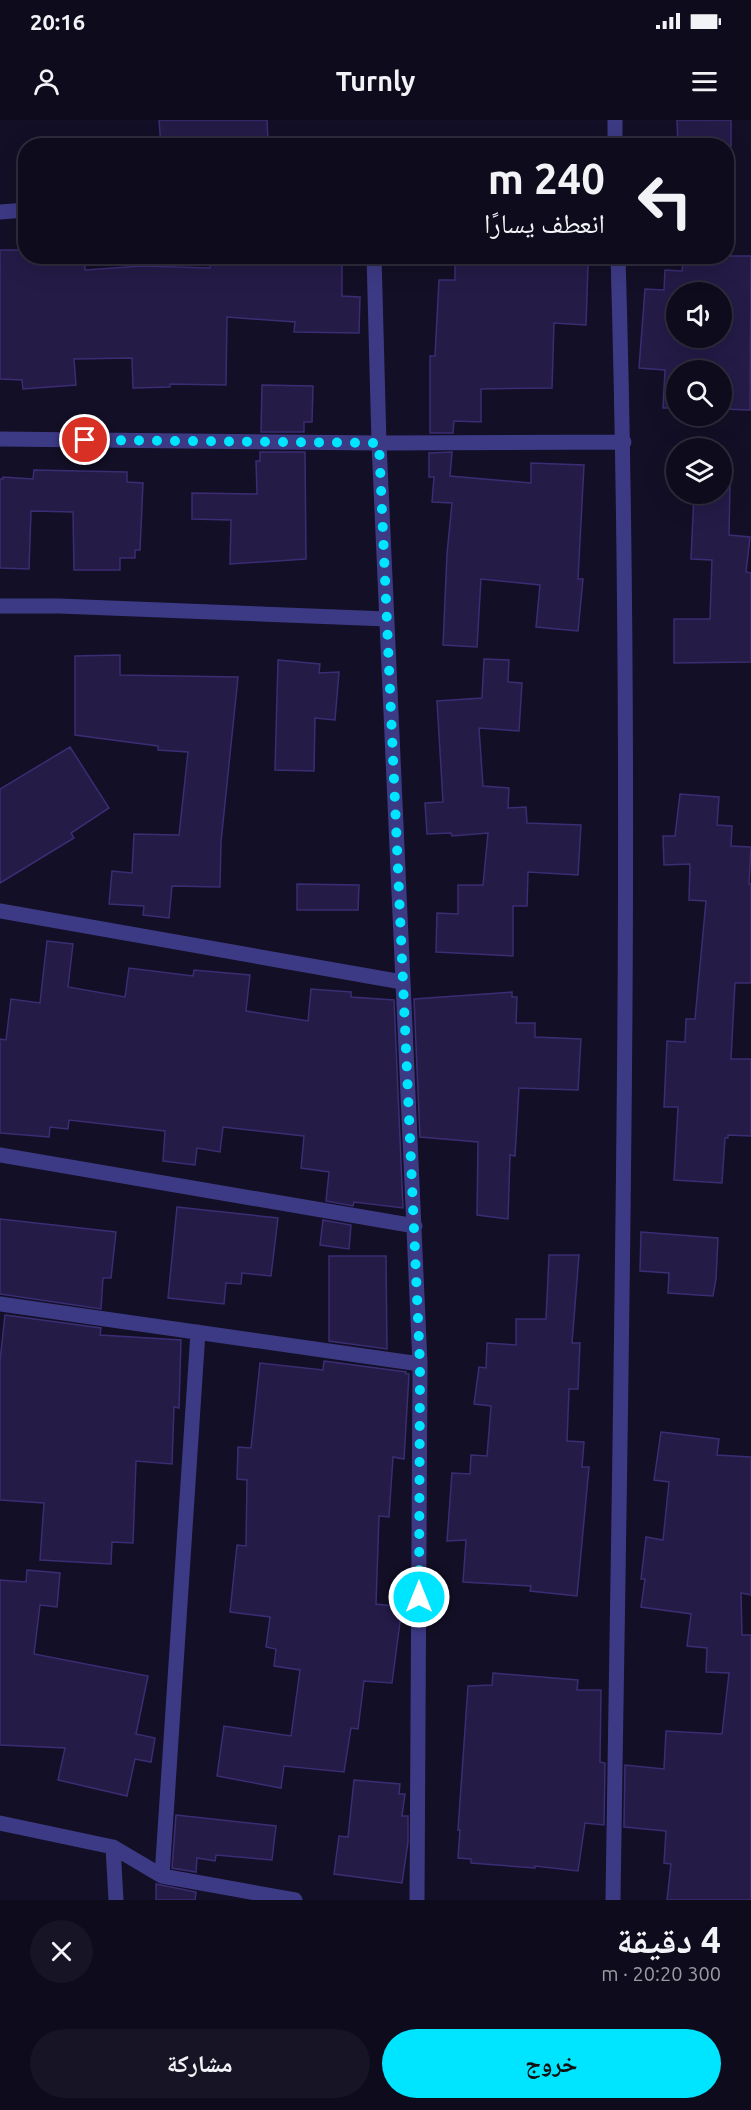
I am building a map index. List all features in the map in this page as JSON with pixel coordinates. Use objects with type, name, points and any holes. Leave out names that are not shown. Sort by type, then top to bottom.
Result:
[{"type":"street","points":[[615,120],[615,138]]},
{"type":"street","points":[[0,212],[18,211]]},
{"type":"street","points":[[374,264],[379,443],[420,1364],[417,1900]]},
{"type":"street","points":[[613,1900],[625,1124],[624,442],[618,264]]},
{"type":"street","points":[[0,439],[379,443],[624,442]]},
{"type":"street","points":[[0,606],[59,606],[387,619]]},
{"type":"street","points":[[0,911],[402,982]]},
{"type":"street","points":[[0,1155],[415,1226]]},
{"type":"street","points":[[0,1304],[420,1364]]},
{"type":"street","points":[[162,1876],[198,1332]]},
{"type":"street","points":[[0,1823],[113,1847],[162,1876],[295,1900]]},
{"type":"street","points":[[113,1847],[116,1900]]},
{"type":"building","points":[[159,120],[267,120],[268,138],[160,138]]},
{"type":"building","points":[[677,120],[731,120],[731,138],[678,138]]},
{"type":"building","points":[[0,250],[18,250],[18,264],[85,264],[85,270],[142,266],[210,268],[210,264],[340,264],[342,296],[360,297],[359,333],[294,332],[295,322],[227,317],[226,385],[170,384],[170,387],[133,388],[132,358],[74,359],[76,385],[23,389],[22,380],[0,379]]},
{"type":"building","points":[[734,256],[751,256],[750,410],[732,409],[732,360],[666,360],[666,408],[663,408],[665,370],[639,368],[645,289],[664,290],[665,270],[682,271],[683,264],[734,264]]},
{"type":"building","points":[[455,264],[588,265],[586,325],[554,323],[552,388],[481,389],[481,422],[454,421],[453,433],[430,433],[430,356],[435,356],[439,280],[455,280]]},
{"type":"building","points":[[262,385],[313,386],[312,422],[304,422],[304,432],[261,432]]},
{"type":"building","points":[[260,452],[305,452],[306,559],[230,564],[231,520],[192,519],[192,493],[257,494],[256,461],[260,461]]},
{"type":"building","points":[[452,452],[450,476],[531,483],[531,463],[584,465],[578,579],[583,579],[578,631],[536,627],[540,585],[481,579],[477,647],[443,645],[452,503],[432,502],[434,477],[429,477],[429,453]]},
{"type":"building","points":[[34,470],[127,472],[127,482],[143,483],[140,550],[135,550],[135,558],[120,558],[120,570],[74,570],[73,512],[31,511],[29,569],[0,568],[0,479],[3,477],[33,479]]},
{"type":"building","points":[[694,504],[730,504],[729,535],[750,537],[746,572],[751,573],[751,662],[674,663],[674,619],[710,619],[712,560],[691,559]]},
{"type":"building","points":[[120,655],[120,675],[238,677],[221,842],[220,887],[172,886],[169,918],[143,915],[144,906],[109,904],[112,871],[132,873],[134,834],[179,835],[188,752],[158,750],[158,746],[75,735],[75,656]]},
{"type":"building","points":[[484,659],[509,660],[508,682],[522,683],[519,731],[479,728],[483,786],[509,788],[508,808],[526,807],[527,823],[581,825],[578,875],[528,872],[527,906],[513,906],[513,956],[436,952],[437,913],[458,914],[458,885],[483,885],[488,833],[452,836],[451,833],[427,834],[425,803],[443,802],[437,701],[482,698]]},
{"type":"building","points":[[278,660],[320,664],[319,673],[339,672],[335,720],[315,718],[314,771],[275,770]]},
{"type":"building","points":[[70,747],[109,808],[71,833],[74,838],[0,883],[0,789]]},
{"type":"building","points":[[680,794],[719,797],[717,825],[732,826],[731,846],[751,847],[749,884],[751,884],[751,983],[735,983],[731,1059],[751,1059],[751,1136],[728,1135],[728,1138],[725,1138],[722,1183],[674,1180],[678,1107],[664,1107],[667,1041],[685,1042],[686,1019],[695,1019],[706,901],[689,900],[690,864],[664,865],[663,836],[675,836]]},
{"type":"building","points":[[297,884],[359,885],[358,910],[297,910]]},
{"type":"building","points":[[47,941],[73,944],[68,987],[125,997],[129,968],[193,976],[194,970],[250,975],[246,1011],[308,1021],[311,989],[351,992],[351,997],[394,1000],[403,1208],[354,1202],[353,1206],[326,1201],[329,1172],[301,1168],[304,1136],[223,1127],[220,1152],[197,1148],[195,1165],[163,1161],[165,1131],[69,1120],[68,1129],[50,1127],[49,1137],[0,1133],[0,1039],[6,1040],[11,999],[40,1003]]},
{"type":"building","points":[[512,992],[512,997],[517,997],[516,1023],[535,1023],[535,1037],[581,1039],[578,1090],[519,1088],[515,1156],[510,1155],[508,1219],[477,1215],[478,1142],[420,1137],[414,999]]},
{"type":"building","points":[[177,1207],[278,1218],[271,1276],[242,1273],[241,1284],[226,1283],[224,1304],[168,1298]]},
{"type":"building","points":[[0,1219],[116,1232],[111,1278],[103,1278],[101,1309],[0,1294]]},
{"type":"building","points":[[323,1220],[351,1225],[349,1249],[320,1245]]},
{"type":"building","points":[[641,1232],[718,1238],[713,1296],[668,1293],[669,1273],[640,1271]]},
{"type":"building","points":[[549,1255],[579,1255],[572,1343],[580,1343],[578,1389],[569,1389],[567,1441],[584,1442],[582,1467],[589,1467],[577,1596],[530,1591],[531,1586],[463,1582],[466,1540],[447,1541],[452,1473],[470,1474],[471,1455],[487,1456],[491,1406],[474,1404],[479,1367],[486,1368],[487,1343],[516,1345],[516,1319],[546,1319]]},
{"type":"building","points":[[329,1256],[386,1256],[387,1349],[329,1341]]},
{"type":"building","points":[[5,1315],[101,1328],[100,1335],[181,1340],[179,1408],[174,1407],[172,1464],[136,1461],[133,1543],[112,1542],[111,1564],[40,1560],[44,1503],[0,1500],[0,1361]]},
{"type":"building","points":[[324,1361],[409,1374],[404,1459],[393,1457],[389,1517],[379,1516],[376,1604],[402,1607],[392,1683],[364,1681],[358,1729],[351,1728],[344,1772],[284,1766],[281,1788],[217,1776],[224,1726],[291,1736],[300,1670],[274,1666],[276,1649],[266,1647],[270,1617],[230,1612],[237,1545],[246,1546],[247,1480],[237,1479],[238,1447],[251,1448],[260,1363],[323,1370]]},
{"type":"building","points":[[661,1432],[719,1439],[717,1455],[751,1457],[751,1595],[741,1593],[742,1635],[751,1635],[751,1900],[667,1900],[671,1864],[664,1863],[666,1831],[624,1827],[625,1765],[664,1769],[666,1731],[722,1734],[729,1673],[706,1672],[707,1648],[687,1646],[691,1614],[641,1607],[645,1579],[641,1579],[646,1537],[663,1540],[669,1482],[654,1480]]},
{"type":"building","points":[[27,1570],[60,1573],[57,1607],[40,1605],[34,1654],[148,1676],[136,1734],[155,1738],[151,1762],[135,1759],[127,1796],[58,1780],[65,1748],[0,1745],[0,1580],[26,1582]]},
{"type":"building","points":[[493,1673],[578,1680],[577,1690],[601,1690],[600,1762],[605,1763],[604,1825],[585,1823],[578,1871],[471,1863],[471,1859],[458,1858],[468,1686],[492,1685]]},
{"type":"building","points":[[354,1780],[400,1784],[399,1794],[405,1794],[402,1816],[408,1816],[408,1842],[402,1883],[334,1874],[339,1836],[348,1837]]},
{"type":"building","points":[[176,1815],[276,1826],[272,1860],[216,1855],[215,1861],[197,1858],[196,1872],[172,1868]]},
{"type":"building","points":[[156,1884],[196,1892],[195,1900],[156,1900]]},
{"type":"route","points":[[85,440],[379,443],[420,1364],[419,1597]]}]
